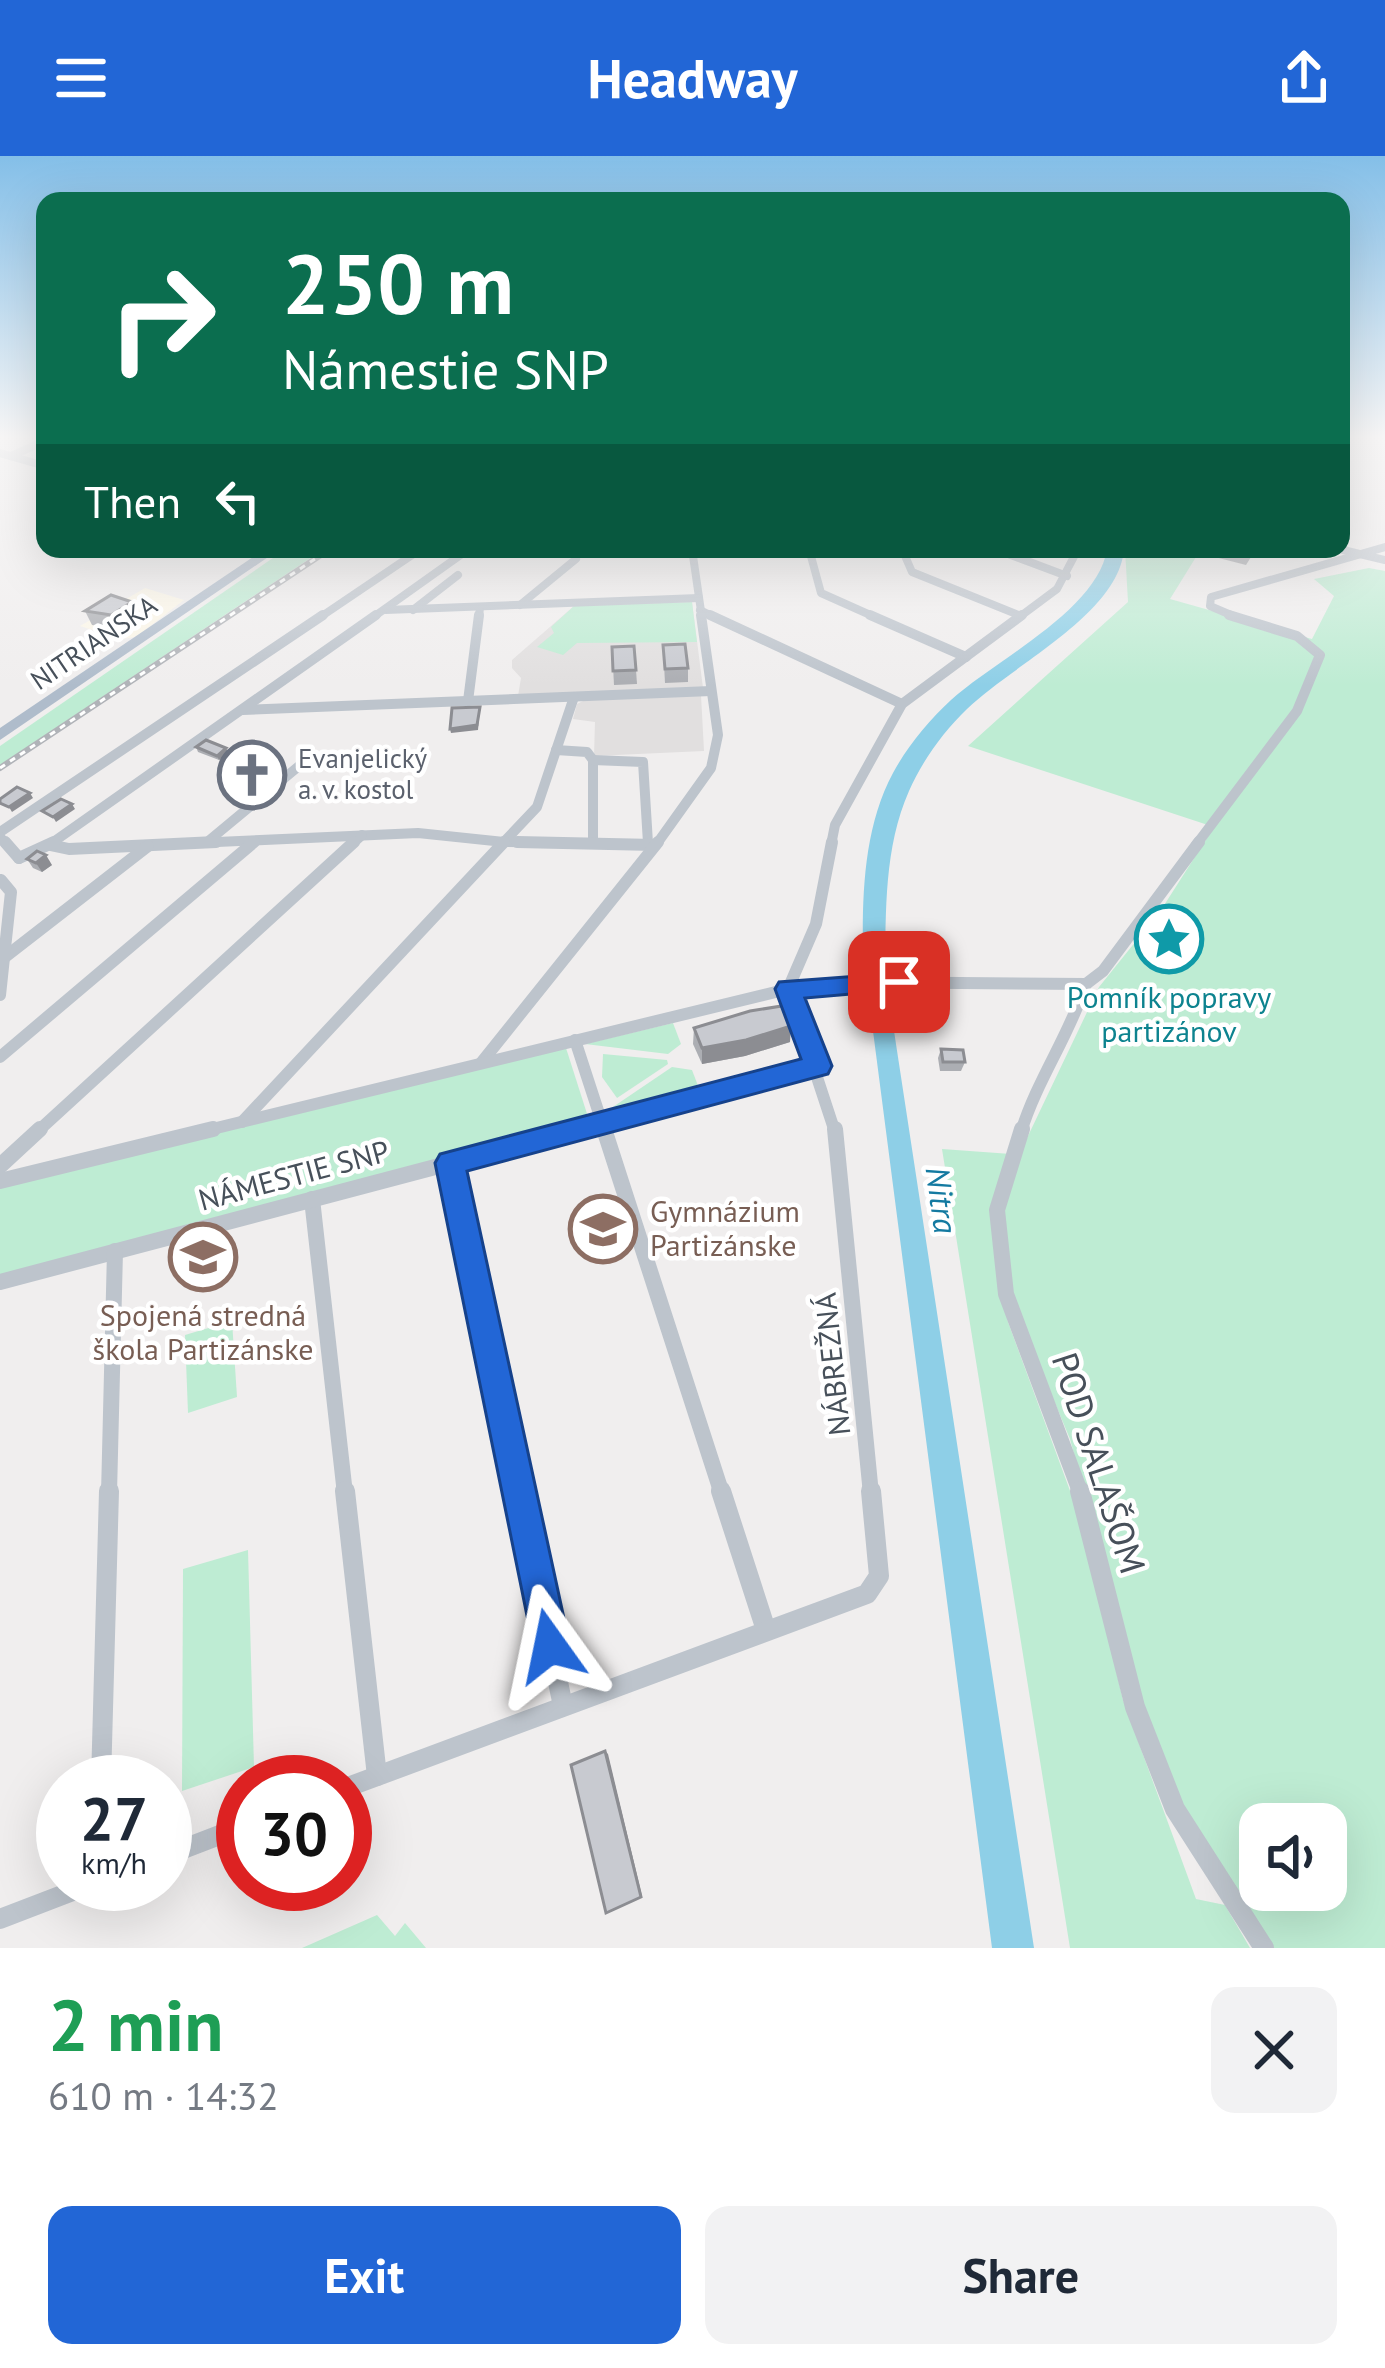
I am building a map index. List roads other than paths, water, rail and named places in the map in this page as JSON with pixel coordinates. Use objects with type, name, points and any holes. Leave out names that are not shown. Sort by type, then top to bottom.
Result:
[{"type":"main road","name":"NITRIANSKA","points":[[0,736],[8,724],[260,558]]},
{"type":"street","points":[[1372,556],[1385,547]]},
{"type":"street","name":"POD SALAŠOM","points":[[1264,1948],[1175,1809],[1136,1707],[1089,1516],[1006,1294],[997,1210],[1032,1096],[1074,1021],[1086,984],[1103,971],[1268,755],[1297,712],[1320,655],[1312,643],[1293,634],[1210,606],[1211,597],[1372,556]]},
{"type":"street","points":[[19,858],[0,835],[408,558]]},
{"type":"street","points":[[0,995],[11,892],[0,880],[19,858],[50,845],[456,558]]},
{"type":"street","points":[[482,1063],[711,768],[718,735],[693,558]]},
{"type":"street","points":[[811,558],[821,593],[965,657]]},
{"type":"street","points":[[906,558],[912,572],[1021,616]]},
{"type":"street","points":[[1019,558],[1067,576]]},
{"type":"street","points":[[788,989],[816,924],[835,825],[902,704],[1021,616],[1067,576],[1074,558]]},
{"type":"street","points":[[520,605],[576,559]]},
{"type":"street","points":[[413,610],[458,574]]},
{"type":"street","points":[[382,610],[699,604],[902,704]]},
{"type":"street","points":[[469,701],[480,607]]},
{"type":"street","points":[[242,710],[711,692]]},
{"type":"street","points":[[242,1122],[537,807],[574,697]]},
{"type":"street","points":[[556,750],[586,752],[593,760],[593,843]]},
{"type":"street","points":[[206,843],[298,766],[314,760]]},
{"type":"street","points":[[593,760],[643,762],[652,844]]},
{"type":"street","points":[[50,845],[148,846],[418,833],[504,842],[652,844]]},
{"type":"street","points":[[0,1166],[362,835]]},
{"type":"street","points":[[0,1057],[255,841]]},
{"type":"street","points":[[5,957],[148,846]]},
{"type":"street","name":"NÁMESTIE SNP","points":[[0,1181],[788,989],[844,982],[1086,984]]},
{"type":"street","name":"NÁBREŽNÁ","points":[[766,1630],[867,1594],[880,1576],[834,1118],[788,989]]},
{"type":"street","points":[[372,1778],[766,1630],[574,1040]]},
{"type":"street","name":"NÁMESTIE SNP","points":[[0,1282],[818,1066]]},
{"type":"street","points":[[450,1163],[563,1706]]},
{"type":"street","points":[[312,1199],[377,1776]]},
{"type":"street","points":[[101,1755],[115,1251]]},
{"type":"street","points":[[0,1919],[36,1905]]},
{"type":"water","points":[[1104,558],[1122,558],[1104,595],[1084,617],[967,709],[927,758],[901,813],[888,880],[885,972],[1034,1948],[992,1948],[863,954],[864,884],[870,838],[883,794],[912,744],[951,700],[1065,613],[1100,571]]},
{"type":"railway","points":[[0,768],[316,558]]},
{"type":"place","name":"Evanjelický a. v. kostol","points":[[252,775]]},
{"type":"place","name":"Pomník popravy partizánov","points":[[1169,939]]},
{"type":"place","name":"Gymnázium Partizánske","points":[[603,1229]]},
{"type":"place","name":"Spojená stredná škola Partizánske","points":[[203,1257]]},
{"type":"water label","name":"Nitra","points":[[942,1200]]}]
